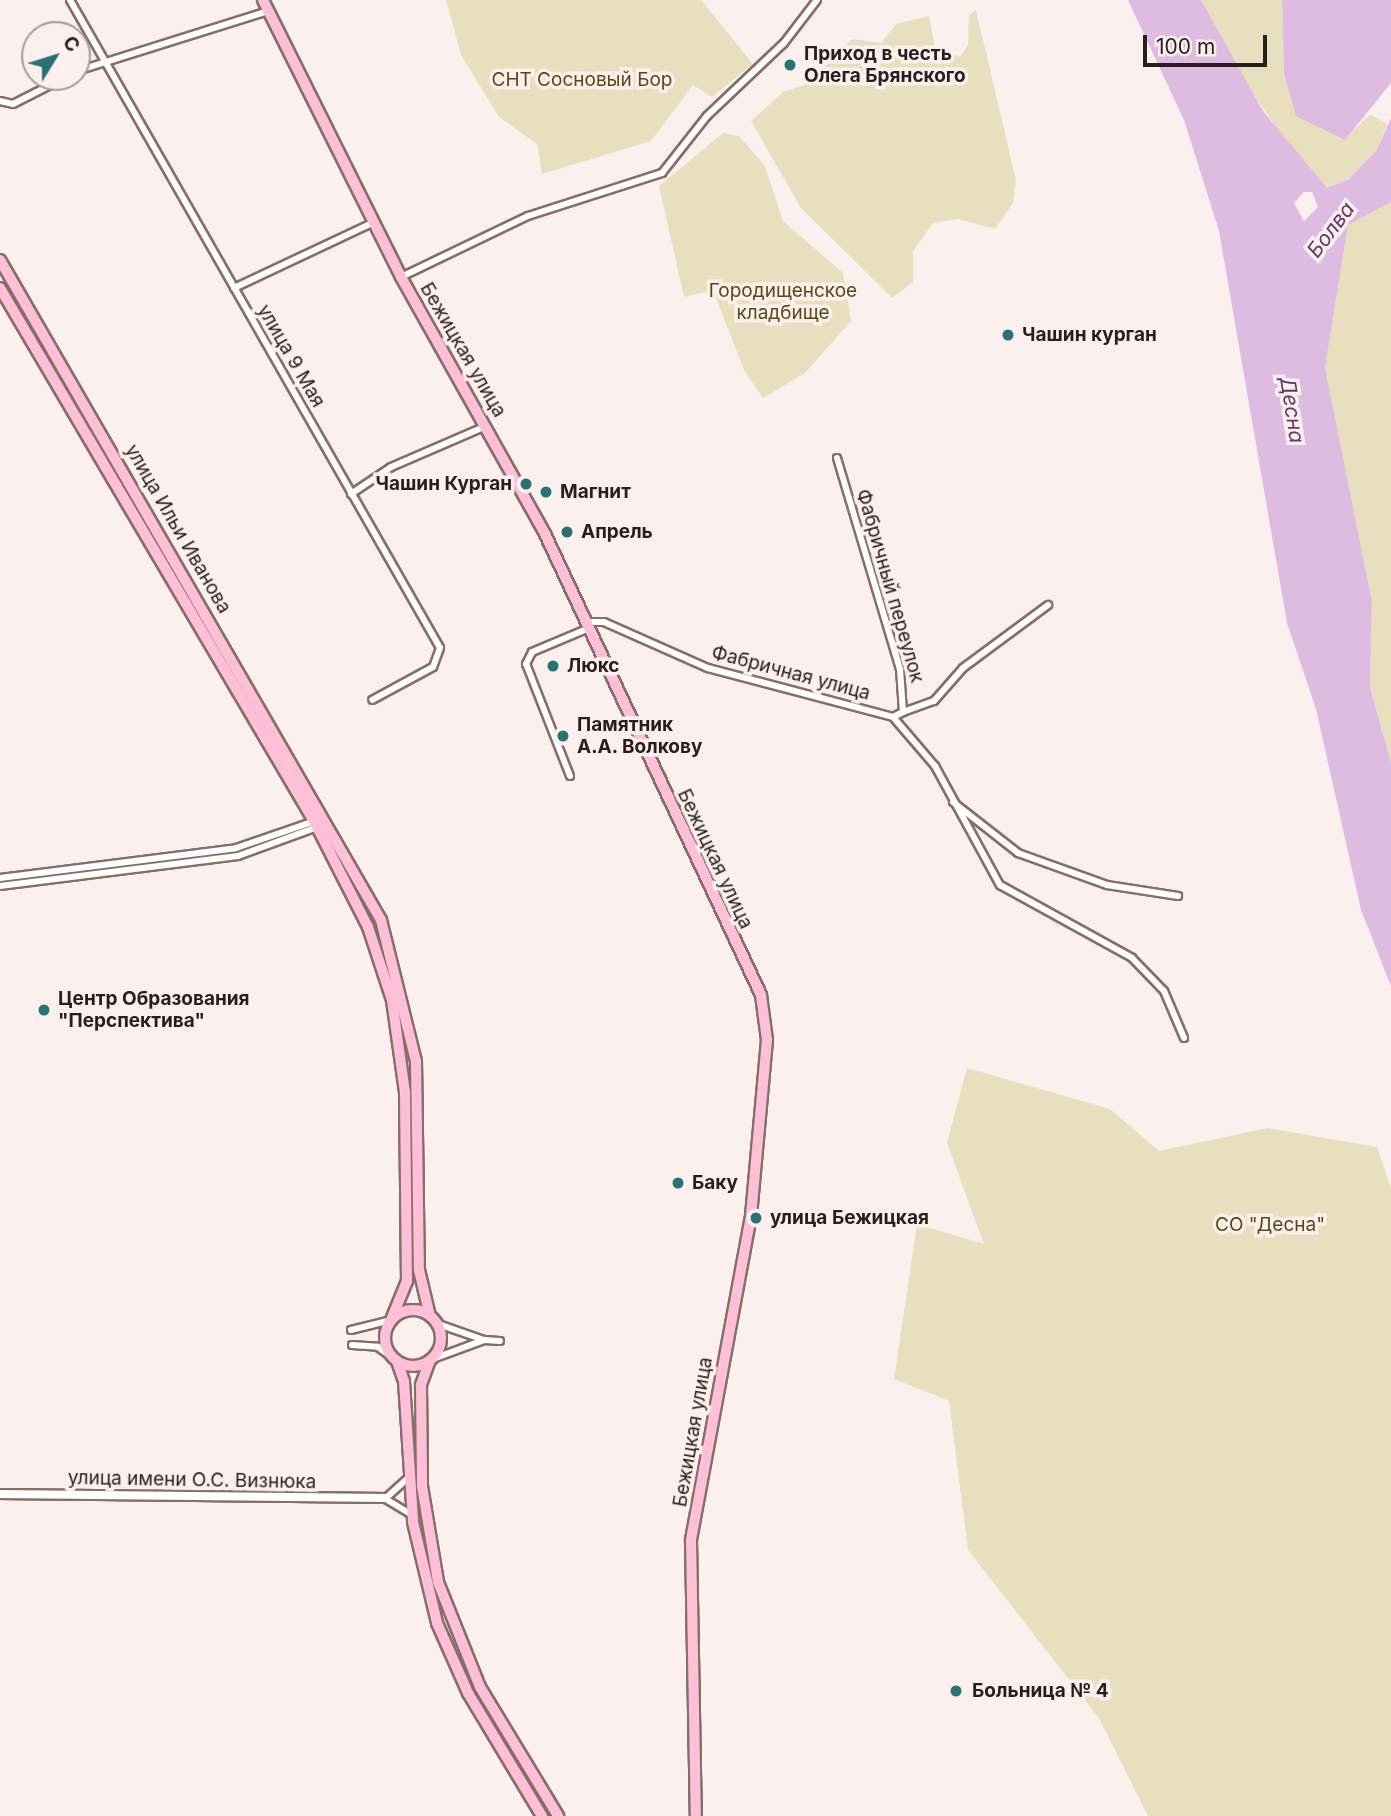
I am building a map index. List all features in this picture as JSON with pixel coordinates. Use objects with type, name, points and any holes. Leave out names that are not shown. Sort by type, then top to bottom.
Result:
[{"type":"main road","name":"Бежицкая улица","points":[[266,5],[372,223],[486,426],[588,625],[761,995],[767,1040],[751,1216],[691,1540],[696,1816]]},
{"type":"main road","name":"улица Ильи Иванова","points":[[0,260],[328,819],[382,920],[412,1030],[419,1270],[434,1320]]},
{"type":"main road","name":"улица Ильи Иванова","points":[[0,288],[315,824],[368,927],[398,1031],[407,1281],[391,1320]]},
{"type":"main road","points":[[542,1816],[451,1658],[412,1515],[404,1381],[397,1361],[386,1346],[391,1320],[406,1310],[434,1320],[440,1347],[430,1360],[421,1385],[422,1486],[438,1582],[480,1687],[558,1816]]},
{"type":"main road","points":[[397,1361],[414,1366],[430,1360]]},
{"type":"street","name":"улица 9 Мая","points":[[69,0],[105,58],[440,648],[433,667],[372,700]]},
{"type":"street","points":[[401,277],[528,216],[662,173],[707,116],[784,43],[817,0]]},
{"type":"street","points":[[91,64],[266,5]]},
{"type":"street","points":[[0,101],[8,106],[38,91]]},
{"type":"street","points":[[234,288],[372,223]]},
{"type":"street","points":[[351,494],[391,467],[486,426]]},
{"type":"street","name":"Фабричный переулок","points":[[837,458],[900,668],[903,712],[894,717]]},
{"type":"street","points":[[903,712],[934,701],[963,668],[1048,606]]},
{"type":"street","name":"Фабричная улица","points":[[588,625],[604,622],[708,668],[894,717]]},
{"type":"street","points":[[570,776],[526,664],[532,652],[588,625]]},
{"type":"street","points":[[894,717],[935,766],[1000,885],[1132,958],[1164,991],[1184,1038]]},
{"type":"street","points":[[953,802],[1018,853],[1107,885],[1178,896]]},
{"type":"street","points":[[0,886],[238,856],[328,819]]},
{"type":"street","points":[[0,878],[236,848],[315,824]]},
{"type":"street","points":[[351,1330],[391,1320]]},
{"type":"street","points":[[434,1320],[484,1340],[500,1341]]},
{"type":"street","points":[[430,1360],[484,1340]]},
{"type":"street","points":[[352,1345],[378,1347],[397,1361]]},
{"type":"street","points":[[408,1478],[384,1498],[412,1515]]},
{"type":"street","name":"улица имени О.С. Визнюка","points":[[0,1494],[384,1498]]},
{"type":"green space","name":"СНТ Сосновый Бор","points":[[446,0],[701,0],[753,64],[712,97],[693,85],[651,141],[542,174],[537,144],[499,117],[461,55]]},
{"type":"green space","points":[[1201,0],[1282,0],[1284,73],[1344,140],[1370,114],[1387,124],[1376,151],[1349,179],[1327,188],[1288,144],[1237,71]]},
{"type":"green space","points":[[976,10],[1016,180],[1013,203],[995,229],[958,219],[933,223],[913,251],[913,282],[892,298],[801,208],[751,121],[783,92],[808,84],[852,39],[881,43],[896,24],[929,16],[935,47],[960,57],[968,45],[969,15]]},
{"type":"green space","name":"Городищенское кладбище","points":[[723,133],[739,136],[765,166],[783,221],[843,273],[851,321],[805,373],[763,398],[744,370],[713,290],[684,297],[659,186]]},
{"type":"green space","points":[[1391,202],[1391,763],[1370,687],[1372,602],[1325,368],[1348,225]]},
{"type":"green space","name":"СО \"Десна\"","points":[[967,1068],[1110,1109],[1159,1151],[1267,1128],[1377,1147],[1391,1189],[1391,1816],[1148,1816],[1099,1718],[968,1550],[949,1401],[894,1379],[917,1224],[984,1244],[947,1143]]},
{"type":"water","points":[[1128,0],[1201,0],[1263,111],[1327,188],[1349,179],[1376,151],[1391,118],[1391,202],[1348,225],[1325,368],[1372,602],[1370,687],[1391,763],[1391,986],[1361,910],[1316,709],[1287,623],[1219,231],[1184,120]],"holes":[[[1304,192],[1312,192],[1318,207],[1304,221],[1294,203]]]},
{"type":"water","points":[[1282,0],[1391,0],[1391,83],[1345,140],[1296,116],[1284,73]]},
{"type":"place","name":"Приход в честь Олега Брянского","points":[[790,65]]},
{"type":"place","name":"Чашин курган","points":[[1008,335]]},
{"type":"place","name":"Чашин Курган","points":[[526,484]]},
{"type":"place","name":"Магнит","points":[[546,492]]},
{"type":"place","name":"Апрель","points":[[567,532]]},
{"type":"place","name":"Люкс","points":[[553,666]]},
{"type":"place","name":"Памятник А.А. Волкову","points":[[563,736]]},
{"type":"place","name":"Центр Образования \"Перспектива\"","points":[[44,1010]]},
{"type":"place","name":"Баку","points":[[678,1183]]},
{"type":"place","name":"улица Бежицкая","points":[[756,1218]]},
{"type":"place","name":"Больница № 4","points":[[956,1691]]},
{"type":"water label","name":"Болва","points":[[1331,230]]},
{"type":"water label","name":"Десна","points":[[1292,410]]}]
